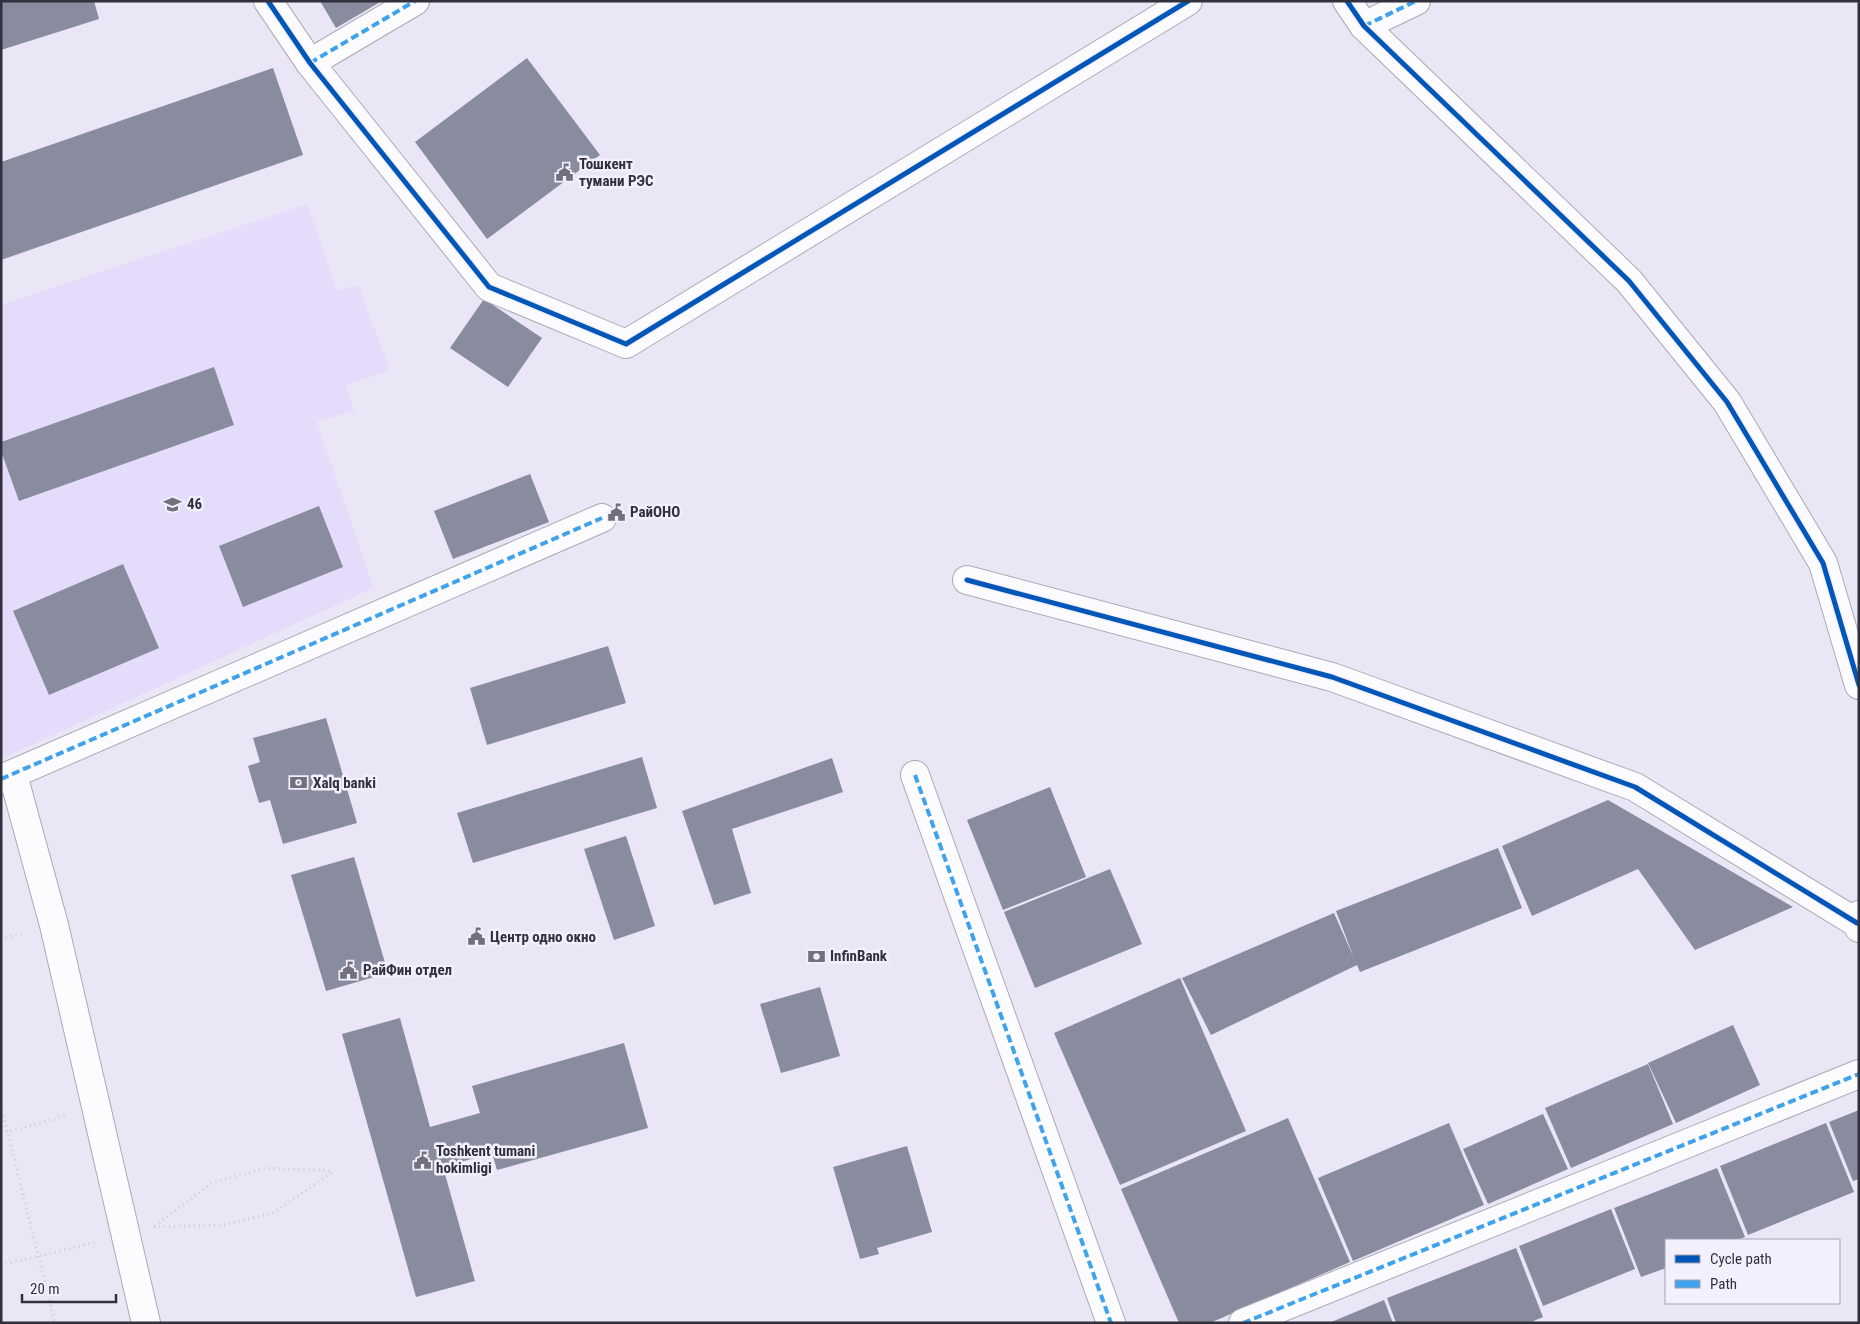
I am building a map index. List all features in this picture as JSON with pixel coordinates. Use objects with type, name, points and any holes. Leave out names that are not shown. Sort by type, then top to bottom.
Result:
[{"type":"street","points":[[268,1],[310,63],[488,287],[626,344],[1188,1]]},
{"type":"street","points":[[310,63],[415,1]]},
{"type":"street","points":[[1347,1],[1364,26],[1629,281],[1727,402],[1823,563],[1859,685]]},
{"type":"street","points":[[1364,26],[1416,1]]},
{"type":"street","points":[[146,1323],[54,924],[7,777],[602,518]]},
{"type":"street","points":[[967,580],[1332,677],[1635,787],[1858,922]]},
{"type":"street","points":[[915,776],[1111,1323]]},
{"type":"street","points":[[1244,1323],[1859,1074]]},
{"type":"path","points":[[1,1106],[55,1323]]},
{"type":"path","points":[[1,1134],[96,1107]]},
{"type":"path","points":[[1,1265],[155,1227],[224,1225],[275,1212],[334,1171],[265,1168],[212,1183],[155,1227]]},
{"type":"shaded area","name":"46","points":[[307,204],[337,291],[358,285],[390,370],[346,385],[354,411],[317,421],[373,588],[1,759],[1,305]]},
{"type":"building","points":[[1,1],[94,1],[99,19],[1,50]]},
{"type":"building","points":[[320,1],[382,1],[336,28]]},
{"type":"building","points":[[527,58],[600,155],[487,239],[415,142]]},
{"type":"building","points":[[273,68],[303,155],[1,260],[1,162]]},
{"type":"building","points":[[484,299],[542,338],[508,387],[450,348]]},
{"type":"building","points":[[214,367],[234,425],[19,501],[1,451],[1,442]]},
{"type":"building","points":[[530,474],[549,522],[453,559],[434,511]]},
{"type":"building","points":[[319,506],[343,567],[243,607],[219,546]]},
{"type":"building","points":[[123,564],[159,648],[49,695],[13,611]]},
{"type":"building","points":[[608,646],[626,703],[487,745],[470,688]]},
{"type":"building","name":"Xalq banki","points":[[326,718],[357,823],[283,844],[270,800],[259,803],[248,766],[260,762],[253,738]]},
{"type":"building","points":[[642,757],[657,808],[473,863],[457,813]]},
{"type":"building","points":[[832,758],[843,792],[732,829],[751,893],[714,905],[682,811]]},
{"type":"building","points":[[1050,787],[1086,877],[1003,910],[967,820]]},
{"type":"building","points":[[1608,800],[1793,907],[1695,950],[1638,869],[1532,916],[1502,846]]},
{"type":"building","points":[[626,836],[655,926],[614,940],[584,849]]},
{"type":"building","points":[[1498,848],[1522,908],[1360,972],[1357,965],[1211,1035],[1182,978],[1334,913],[1354,958],[1336,911]]},
{"type":"building","points":[[354,857],[388,973],[326,991],[291,875]]},
{"type":"building","points":[[1110,869],[1142,944],[1035,988],[1004,912]]},
{"type":"building","points":[[1180,978],[1246,1131],[1120,1185],[1054,1033]]},
{"type":"building","points":[[820,987],[840,1056],[781,1073],[760,1004]]},
{"type":"building","name":"Toshkent tumani hokimligi","points":[[400,1018],[430,1127],[480,1113],[472,1086],[624,1043],[648,1128],[497,1170],[492,1153],[443,1167],[475,1281],[416,1297],[342,1034]]},
{"type":"building","points":[[1733,1025],[1760,1085],[1676,1123],[1648,1063]]},
{"type":"building","points":[[1648,1064],[1673,1124],[1571,1168],[1545,1108]]},
{"type":"building","points":[[1859,1110],[1859,1179],[1853,1181],[1829,1122]]},
{"type":"building","points":[[1543,1114],[1568,1169],[1488,1204],[1463,1149]]},
{"type":"building","points":[[1288,1118],[1350,1262],[1210,1323],[1179,1323],[1121,1189]]},
{"type":"building","points":[[1449,1123],[1484,1205],[1353,1261],[1318,1178]]},
{"type":"building","points":[[1826,1123],[1854,1192],[1748,1235],[1720,1166]]},
{"type":"building","points":[[907,1146],[932,1232],[877,1248],[879,1254],[860,1259],[833,1167]]},
{"type":"building","points":[[1717,1168],[1745,1237],[1740,1239],[1665,1239],[1665,1268],[1641,1277],[1614,1208]]},
{"type":"building","points":[[1611,1209],[1635,1269],[1543,1306],[1519,1246]]},
{"type":"building","points":[[1516,1248],[1543,1317],[1529,1323],[1396,1323],[1387,1298]]},
{"type":"building","points":[[1384,1300],[1393,1323],[1329,1323]]},
{"type":"marked path","points":[[310,63],[415,1]]},
{"type":"marked path","points":[[1364,26],[1416,1]]},
{"type":"marked path","points":[[1,779],[602,518]]},
{"type":"marked path","points":[[915,775],[1111,1323]]},
{"type":"marked path","points":[[1243,1323],[1859,1074]]},
{"type":"cycle path","points":[[268,1],[310,63],[489,287],[626,344],[1188,1]]},
{"type":"cycle path","points":[[1347,1],[1364,26],[1629,281],[1727,402],[1823,563],[1859,685]]},
{"type":"cycle path","points":[[967,580],[1332,677],[1635,787],[1857,923]]},
{"type":"place","name":"Тошкент тумани РЭС","points":[[565,173]]},
{"type":"place","name":"46","points":[[173,504]]},
{"type":"place","name":"РайОНО","points":[[616,512]]},
{"type":"place","name":"Xalq banki","points":[[299,783]]},
{"type":"place","name":"Центр одно окно","points":[[476,937]]},
{"type":"place","name":"InfinBank","points":[[816,956]]},
{"type":"place","name":"РайФин отдел","points":[[349,970]]},
{"type":"place","name":"Toshkent tumani hokimligi","points":[[422,1160]]}]
